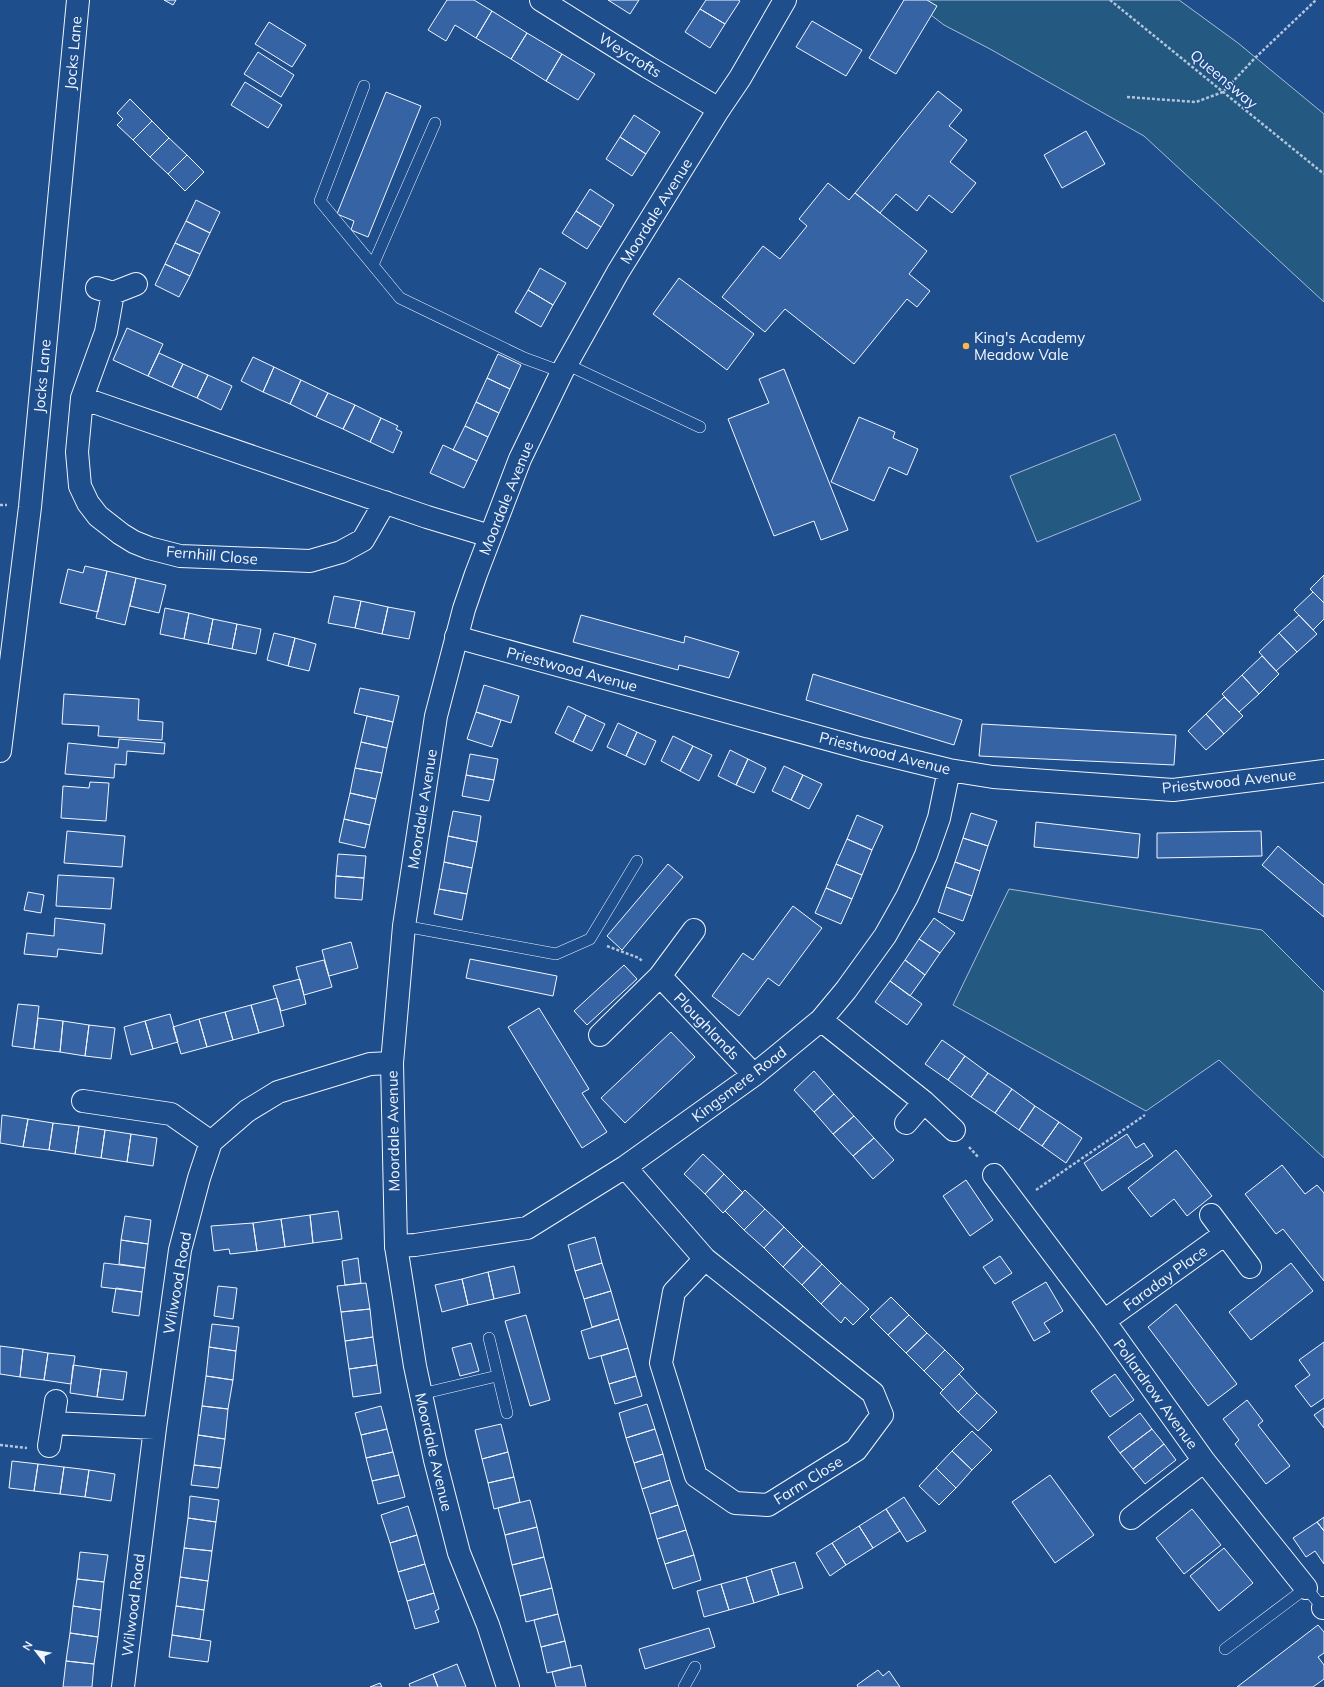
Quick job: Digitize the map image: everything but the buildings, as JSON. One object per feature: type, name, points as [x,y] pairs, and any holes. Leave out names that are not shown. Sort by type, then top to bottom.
[{"type":"street","name":"Jocks Lane","points":[[0,751],[30,507],[78,0]]},
{"type":"street","name":"Weycrofts","points":[[541,0],[648,67],[719,109]]},
{"type":"street","name":"Moordale Avenue","points":[[508,1687],[488,1626],[459,1553],[435,1460],[421,1394],[396,1246],[393,1169],[392,1063],[404,926],[436,716],[464,609],[490,536],[520,459],[564,368],[618,272],[719,109],[740,78],[785,0]]},
{"type":"street","name":"Fernhill Close","points":[[136,284],[105,291],[106,332],[82,398],[78,444],[80,486],[98,516],[134,542],[149,548],[180,556],[310,561],[341,552],[363,540],[385,502]]},
{"type":"street","points":[[82,398],[385,502],[490,536]]},
{"type":"street","name":"Priestwood Avenue","points":[[456,637],[795,730],[949,770],[993,778],[1173,790],[1324,771]]},
{"type":"street","name":"Kingsmere Road","points":[[396,1246],[415,1245],[527,1228],[625,1167],[754,1075],[821,1020],[846,990],[885,936],[907,897],[926,855],[939,818],[949,770]]},
{"type":"street","points":[[600,1035],[660,976],[694,930]]},
{"type":"street","name":"Ploughlands","points":[[660,976],[754,1075]]},
{"type":"street","points":[[821,1020],[924,1102],[954,1130]]},
{"type":"street","points":[[83,1101],[171,1114],[211,1142],[247,1111],[278,1092],[370,1064],[392,1063]]},
{"type":"street","points":[[906,1123],[924,1102]]},
{"type":"street","name":"Wilwood Road","points":[[123,1687],[155,1428],[180,1250],[199,1178],[211,1142]]},
{"type":"street","name":"Farm Close","points":[[625,1167],[705,1259],[873,1393],[882,1415],[856,1450],[768,1505],[735,1503],[696,1476],[661,1363],[674,1292],[705,1259]]},
{"type":"street","name":"Pollardrow Avenue","points":[[994,1174],[1104,1321],[1204,1461],[1306,1588]]},
{"type":"street","points":[[1211,1215],[1250,1268]]},
{"type":"street","name":"Faraday Place","points":[[1104,1321],[1225,1234]]},
{"type":"street","points":[[49,1446],[56,1401]]},
{"type":"street","points":[[53,1423],[155,1428]]},
{"type":"street","points":[[1131,1518],[1204,1461]]},
{"type":"lane","points":[[364,86],[320,202],[400,298],[524,358],[564,368],[700,427]]},
{"type":"lane","points":[[373,265],[435,123]]},
{"type":"lane","points":[[404,926],[556,954],[590,939],[637,861]]},
{"type":"lane","points":[[489,1338],[507,1413]]},
{"type":"lane","points":[[421,1394],[497,1376]]},
{"type":"lane","points":[[1225,1649],[1306,1588]]},
{"type":"lane","name":"Pollardrow Avenue","points":[[1306,1588],[1324,1608]]},
{"type":"lane","points":[[684,1687],[695,1667]]},
{"type":"path","name":"Queensway","points":[[1110,0],[1139,22],[1324,174]]},
{"type":"path","points":[[1127,97],[1196,102],[1223,92],[1255,58],[1316,0]]},
{"type":"path","points":[[590,939],[639,958],[660,976]]},
{"type":"path","points":[[1016,1204],[1146,1115]]},
{"type":"path","points":[[954,1130],[994,1174]]},
{"type":"shaded area","points":[[911,0],[1179,0],[1238,43],[1324,114],[1324,302],[1144,136],[990,49],[944,25]]},
{"type":"shaded area","points":[[1115,434],[1141,500],[1037,542],[1010,476]]},
{"type":"shaded area","points":[[1009,889],[1262,930],[1324,992],[1324,1158],[1219,1060],[1146,1111],[953,1005]]},
{"type":"place","name":"King's Academy Meadow Vale","points":[[966,346]]}]
